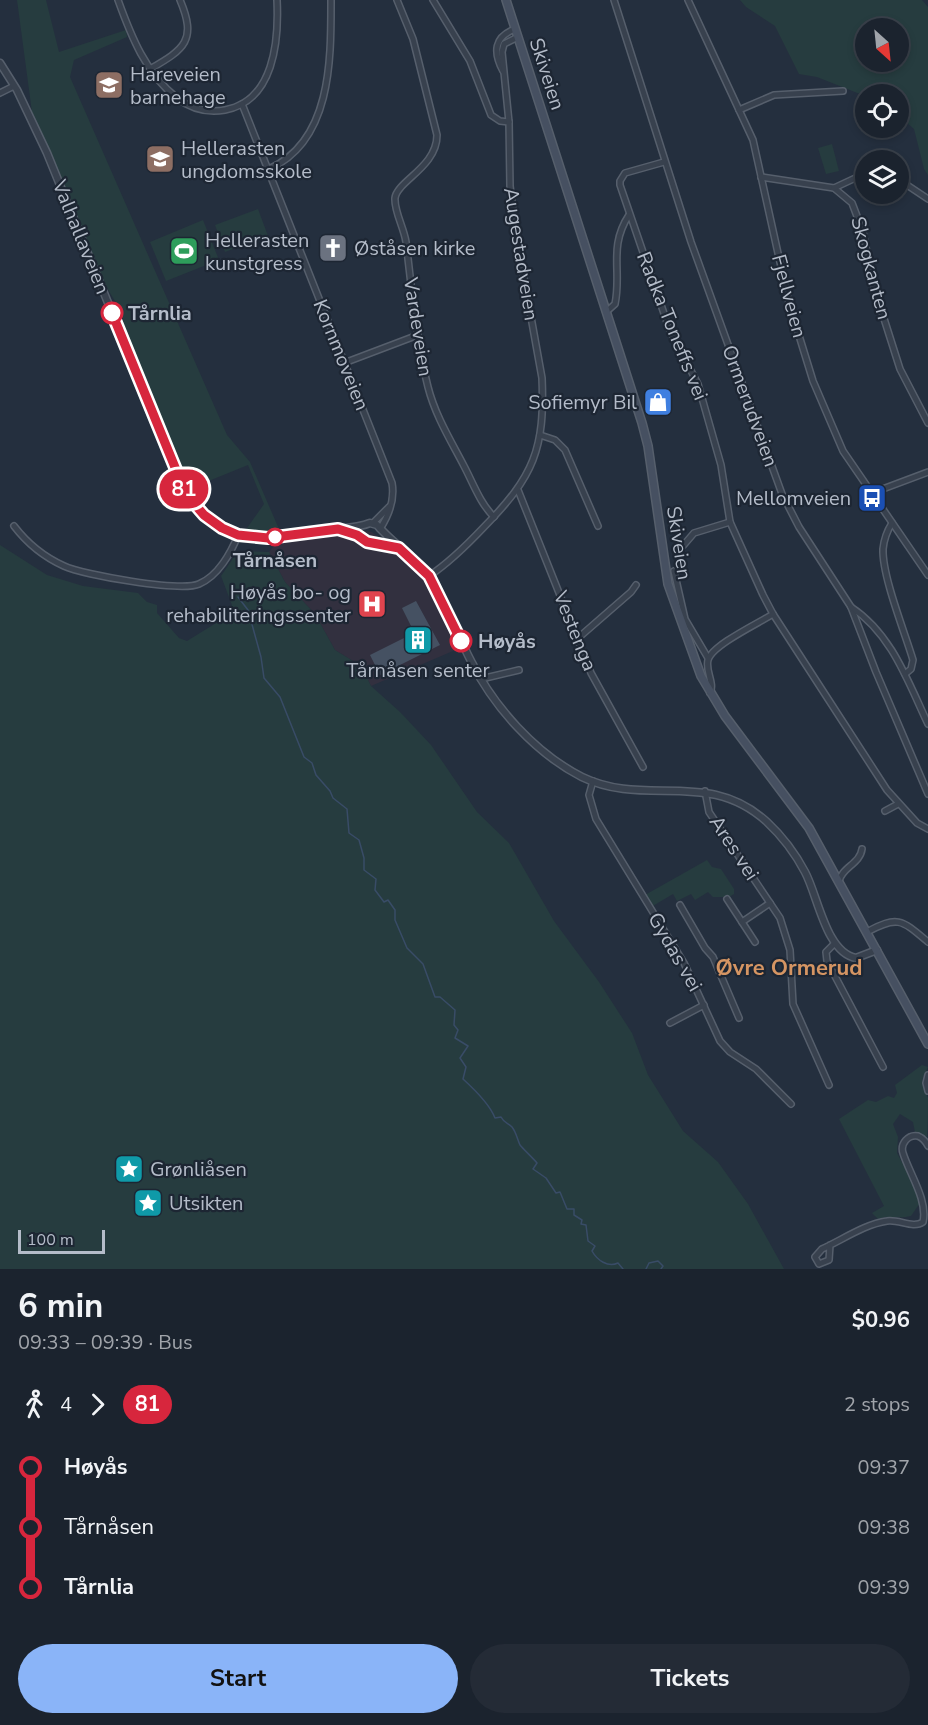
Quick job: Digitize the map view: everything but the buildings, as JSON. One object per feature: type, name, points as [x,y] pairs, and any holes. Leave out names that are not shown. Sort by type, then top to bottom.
[{"type":"main road","name":"Skiveien","points":[[506,0],[648,446],[668,584],[693,657],[710,693],[798,811],[928,1044]]},
{"type":"street","points":[[118,0],[132,38],[150,69],[173,95],[189,106],[216,111],[242,104],[258,89],[271,67],[277,0]]},
{"type":"street","points":[[150,69],[176,54],[186,41],[189,25],[180,0]]},
{"type":"street","points":[[269,169],[296,150],[311,132],[320,109],[331,42],[331,0]]},
{"type":"street","name":"Vardeveien","points":[[397,0],[413,39],[437,135],[435,148],[429,160],[395,196],[404,232],[418,335],[433,404],[483,503],[494,517]]},
{"type":"street","points":[[433,0],[470,61],[490,112],[497,120],[509,122]]},
{"type":"street","name":"Ormerudveien","points":[[614,0],[664,162],[704,279],[787,506],[851,607],[928,794]]},
{"type":"street","name":"Fjellveien","points":[[688,0],[753,140],[779,264],[813,381],[843,451],[928,575]]},
{"type":"street","name":"Augestadveien","points":[[503,72],[497,57],[497,43],[504,34],[515,29]]},
{"type":"street","name":"Augestadveien","points":[[429,576],[457,555],[518,490],[529,472],[540,435],[543,402],[542,378],[513,212],[510,186],[509,122],[503,72],[504,44],[518,37]]},
{"type":"street","name":"Valhallaveien","points":[[0,63],[14,86],[51,161],[185,490],[204,515],[222,528],[238,535],[268,538],[369,524]]},
{"type":"street","points":[[0,93],[14,86]]},
{"type":"street","points":[[739,110],[774,95],[843,91]]},
{"type":"street","name":"Kornmoveien","points":[[242,104],[392,483],[391,506],[381,530]]},
{"type":"street","name":"Radka Toneffs vei","points":[[664,162],[625,173],[620,185],[670,332],[698,384],[721,465],[730,522],[773,614],[898,804],[917,823],[928,829]]},
{"type":"street","points":[[761,177],[834,188],[855,178]]},
{"type":"street","points":[[909,186],[928,199]]},
{"type":"street","name":"Skogkanten","points":[[834,188],[852,203],[859,217],[873,284],[900,369],[928,423]]},
{"type":"street","points":[[606,312],[615,304],[616,253],[622,227],[629,215]]},
{"type":"street","points":[[344,363],[418,335]]},
{"type":"street","points":[[540,435],[555,440],[565,450],[598,526]]},
{"type":"street","points":[[872,493],[928,472]]},
{"type":"street","name":"Vestenga","points":[[518,490],[576,639],[599,691],[643,767]]},
{"type":"street","points":[[391,506],[361,531],[367,542],[399,548]]},
{"type":"street","points":[[682,547],[694,533],[730,522]]},
{"type":"street","points":[[892,523],[886,532],[883,550],[891,588],[913,660],[911,669],[905,674]]},
{"type":"street","points":[[369,524],[381,530],[429,576],[481,679],[503,709],[531,739],[560,763],[593,781],[614,788],[638,791],[705,791],[731,798],[745,805],[764,819],[782,837],[807,874],[834,944],[842,952],[852,957],[863,957],[877,951]]},
{"type":"street","points":[[14,526],[36,549],[67,568],[177,587],[197,585],[211,576],[225,561],[238,535]]},
{"type":"street","name":"Valhallaveien","points":[[338,529],[363,538]]},
{"type":"street","points":[[376,542],[381,530]]},
{"type":"street","points":[[674,571],[685,619],[708,658]]},
{"type":"street","points":[[576,639],[631,592],[636,585]]},
{"type":"street","points":[[851,607],[880,633],[891,648],[928,724]]},
{"type":"street","points":[[710,693],[712,688],[707,665],[708,658],[717,648],[773,614]]},
{"type":"street","points":[[481,679],[519,670]]},
{"type":"street","name":"Gydas vei","points":[[593,781],[589,795],[596,819],[684,963],[720,1041],[730,1052],[756,1069],[791,1104]]},
{"type":"street","name":"Ares vei","points":[[705,791],[709,812],[780,918],[788,937],[793,1004],[829,1085]]},
{"type":"street","points":[[885,811],[898,804]]},
{"type":"street","points":[[839,881],[840,876],[861,856],[862,849]]},
{"type":"street","name":"Ares vei","points":[[727,899],[754,942]]},
{"type":"street","name":"Ares vei","points":[[742,922],[770,903]]},
{"type":"street","name":"Gydas vei","points":[[680,905],[705,948],[713,957],[739,1018]]},
{"type":"street","points":[[867,932],[897,920],[908,925],[928,942]]},
{"type":"street","points":[[834,944],[826,952],[827,961],[883,1067]]},
{"type":"street","points":[[670,1023],[704,1005]]},
{"type":"street","points":[[928,1075],[926,1083],[928,1091]]},
{"type":"street","points":[[830,1245],[886,1221],[916,1225],[923,1222],[927,1214],[924,1193],[903,1154],[902,1147],[906,1139],[915,1136],[921,1138],[928,1146]]},
{"type":"shaded area","name":"Høyås bo- og rehabiliteringssenter","points":[[345,528],[372,532],[419,570],[435,593],[460,648],[371,686],[361,666],[335,650],[315,614],[285,582],[269,552],[282,536]]},
{"type":"green space","points":[[17,0],[46,0],[59,52],[126,30],[127,37],[74,60],[70,77],[227,435],[250,462],[282,536],[245,531],[264,504],[248,465],[189,489],[124,330],[123,317],[103,280],[32,112]]},
{"type":"green space","points":[[740,0],[922,0],[928,7],[928,175],[924,169],[914,129],[909,125],[909,84],[855,84],[855,92],[817,77],[799,74],[775,26],[746,7]]},
{"type":"green space","points":[[832,144],[839,171],[826,174],[818,148]]},
{"type":"green space","points":[[258,209],[268,236],[225,252],[215,225]]},
{"type":"green space","name":"Hellerasten kunstgress","points":[[203,220],[219,260],[166,281],[150,242]]},
{"type":"green space","points":[[0,545],[47,575],[83,586],[138,593],[147,602],[157,605],[157,613],[179,638],[187,641],[221,620],[232,605],[221,576],[238,551],[269,552],[285,582],[315,614],[335,650],[361,666],[371,686],[431,745],[477,812],[509,843],[554,921],[599,982],[632,1033],[648,1075],[683,1131],[718,1162],[748,1204],[784,1269],[0,1269]]},
{"type":"green space","points":[[707,860],[712,867],[721,869],[734,889],[734,894],[729,897],[713,897],[708,892],[695,900],[691,894],[677,901],[673,894],[651,907],[645,895]]},
{"type":"green space","points":[[922,1065],[928,1067],[922,1083],[928,1098],[927,1137],[915,1132],[913,1122],[900,1114],[893,1124],[898,1137],[897,1153],[922,1200],[911,1216],[878,1219],[872,1213],[884,1206],[839,1119],[868,1100],[876,1102],[888,1096],[894,1098],[897,1093],[895,1085]]},
{"type":"waterway","points":[[238,597],[248,610],[261,657],[264,678],[280,697],[304,757],[312,763],[316,775],[333,798],[347,809],[349,833],[359,840],[364,858],[364,870],[376,879],[375,890],[384,902],[388,900],[395,910],[395,920],[407,948],[423,964],[435,997],[440,997],[455,1010],[454,1025],[458,1030],[455,1038],[468,1046],[460,1058],[466,1067],[463,1079],[477,1092],[495,1118],[501,1117],[512,1127],[520,1145],[537,1163],[533,1169],[546,1178],[556,1193],[560,1192],[567,1209],[574,1209],[574,1215],[582,1220],[581,1224],[586,1225],[588,1241],[595,1246],[592,1251],[594,1254],[607,1264],[618,1263],[623,1269]]},
{"type":"waterway","points":[[646,1269],[649,1263],[658,1261],[663,1266],[661,1269]]},
{"type":"bus line","name":"81","points":[[112,313],[181,482],[191,500],[204,515],[228,531],[245,537],[268,538],[338,529],[357,535],[370,543],[376,542],[399,548],[418,563],[429,576],[461,641]]},
{"type":"place","name":"Hareveien barnehage","points":[[109,85]]},
{"type":"place","name":"Hellerasten ungdomsskole","points":[[160,159]]},
{"type":"place","name":"Øståsen kirke","points":[[333,248]]},
{"type":"place","name":"Hellerasten kunstgress","points":[[184,251]]},
{"type":"place","name":"Tårnlia","points":[[112,313]]},
{"type":"place","name":"Sofiemyr Bil","points":[[658,402]]},
{"type":"place","name":"Mellomveien","points":[[872,498]]},
{"type":"place","name":"Tårnåsen","points":[[275,537]]},
{"type":"place","name":"Høyås bo- og rehabiliteringssenter","points":[[372,604]]},
{"type":"place","name":"Tårnåsen senter","points":[[418,640]]},
{"type":"place","name":"Høyås","points":[[461,641]]},
{"type":"place","name":"Grønliåsen","points":[[129,1169]]},
{"type":"place","name":"Utsikten","points":[[148,1203]]},
{"type":"district","name":"Øvre Ormerud","points":[[789,968]]}]
